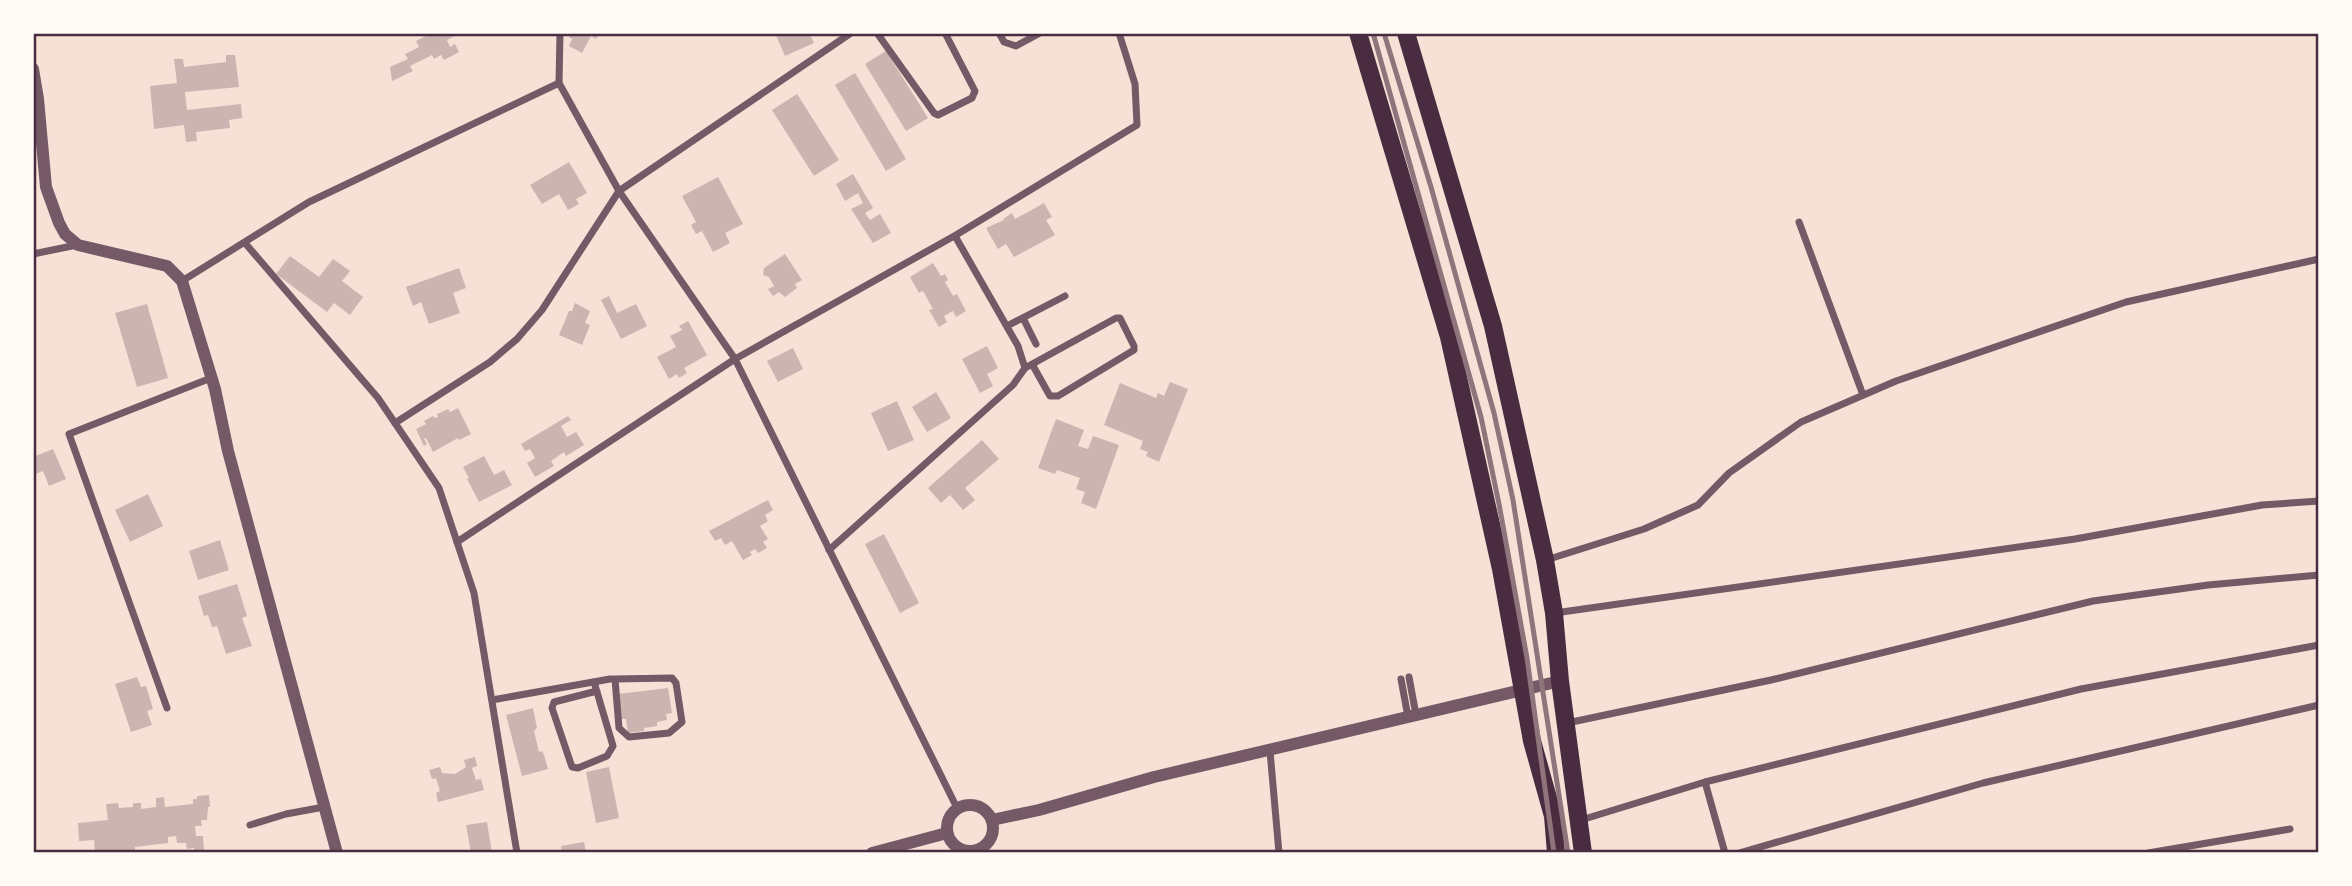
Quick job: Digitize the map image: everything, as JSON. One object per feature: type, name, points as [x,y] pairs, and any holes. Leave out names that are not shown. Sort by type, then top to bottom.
[{"type":"main road","points":[[1359,33],[1449,337],[1501,569],[1532,741],[1553,816],[1556,853]]},
{"type":"main road","points":[[1406,33],[1493,326],[1545,561],[1554,613],[1560,681],[1583,853]]},
{"type":"street","points":[[561,33],[559,83],[619,191],[735,359],[957,808]]},
{"type":"street","points":[[395,423],[490,362],[517,339],[542,310],[619,191],[851,33]]},
{"type":"street","points":[[877,33],[933,113],[938,115],[972,98],[975,91],[945,33]]},
{"type":"street","points":[[999,33],[1004,42],[1017,46],[1040,33]]},
{"type":"street","points":[[457,542],[735,359],[955,236],[1137,125],[1135,84],[1119,33]]},
{"type":"street","points":[[33,69],[38,99],[38,170],[59,223],[65,234],[78,245]]},
{"type":"street","points":[[182,281],[309,202],[559,83]]},
{"type":"street","points":[[1799,222],[1863,395]]},
{"type":"street","points":[[829,550],[1013,385],[1028,366],[1116,317],[1120,318],[1133,341],[1134,350],[1058,396],[1050,396],[1028,366],[955,236]]},
{"type":"street","points":[[245,243],[378,398],[439,488],[474,593],[517,853]]},
{"type":"street","points":[[33,254],[78,245],[160,263],[172,270],[182,281],[211,378],[228,451],[337,853]]},
{"type":"street","points":[[1545,561],[1644,529],[1698,505],[1730,473],[1801,422],[1896,381],[2126,302],[2319,259]]},
{"type":"street","points":[[1007,326],[1065,296]]},
{"type":"street","points":[[1023,318],[1036,344]]},
{"type":"street","points":[[167,708],[69,434],[211,378]]},
{"type":"street","points":[[1554,613],[2075,540],[2262,505],[2319,501]]},
{"type":"street","points":[[1566,723],[1771,680],[2093,601],[2207,585],[2319,575]]},
{"type":"street","points":[[1580,820],[1705,782],[2081,689],[2319,645]]},
{"type":"street","points":[[492,700],[615,679],[672,678],[676,683],[682,722],[669,733],[629,737],[619,728],[615,679]]},
{"type":"street","points":[[1405,678],[1412,716]]},
{"type":"street","points":[[992,820],[1039,810],[1154,777],[1560,681]]},
{"type":"street","points":[[594,682],[597,691],[612,746],[607,756],[578,768],[572,766],[552,708],[554,702],[597,691]]},
{"type":"street","points":[[1739,853],[1983,783],[2319,705]]},
{"type":"street","points":[[1270,751],[1279,853]]},
{"type":"street","points":[[1705,782],[1725,853]]},
{"type":"street","points":[[972,805],[980,807],[992,820],[989,840],[977,849],[969,852],[956,846],[947,834],[948,820],[957,808],[972,805]]},
{"type":"street","points":[[250,825],[286,814],[324,807]]},
{"type":"street","points":[[2148,853],[2290,829]]},
{"type":"street","points":[[872,853],[947,834]]},
{"type":"building","points":[[432,33],[460,33],[447,40],[450,47],[455,44],[459,52],[444,60],[441,55],[434,59],[432,55],[410,66],[413,71],[392,81],[390,67],[408,59],[405,54],[419,47],[416,41]]},
{"type":"building","points":[[571,33],[593,33],[598,36],[596,39],[591,36],[582,53],[569,46]]},
{"type":"building","points":[[775,33],[809,33],[814,43],[785,56]]},
{"type":"building","points":[[886,51],[928,118],[906,131],[865,64]]},
{"type":"building","points":[[226,55],[235,55],[239,87],[185,92],[187,110],[241,104],[242,118],[229,120],[230,128],[196,132],[197,141],[186,142],[184,125],[154,129],[150,86],[177,83],[174,59],[183,59],[184,67],[226,62]]},
{"type":"building","points":[[855,73],[906,159],[886,171],[835,85]]},
{"type":"building","points":[[797,94],[839,160],[814,176],[772,110]]},
{"type":"building","points":[[569,162],[587,193],[576,199],[579,204],[568,210],[559,194],[542,204],[530,185]]},
{"type":"building","points":[[853,174],[873,208],[865,213],[870,220],[880,214],[891,233],[873,243],[851,209],[863,203],[858,193],[845,201],[836,184]]},
{"type":"building","points":[[718,177],[743,224],[725,233],[730,243],[713,252],[702,231],[696,234],[691,225],[696,222],[682,196]]},
{"type":"building","points":[[1044,203],[1052,217],[1046,220],[1055,235],[1014,257],[1006,244],[998,249],[986,228],[1012,213],[1015,219]]},
{"type":"building","points":[[785,254],[802,280],[795,284],[797,288],[785,297],[779,292],[773,296],[768,289],[774,286],[769,277],[763,275],[764,268]]},
{"type":"building","points":[[290,256],[319,277],[333,259],[350,271],[342,281],[363,297],[350,315],[334,303],[327,312],[276,274]]},
{"type":"building","points":[[933,263],[941,276],[945,274],[948,280],[945,282],[953,296],[957,294],[966,311],[956,317],[953,311],[944,316],[947,322],[939,327],[929,310],[933,309],[923,291],[919,293],[910,277]]},
{"type":"building","points":[[459,268],[466,288],[453,293],[460,313],[429,324],[421,302],[413,306],[406,287]]},
{"type":"building","points":[[609,296],[617,313],[636,304],[647,326],[621,339],[601,300]]},
{"type":"building","points":[[575,303],[590,311],[585,323],[590,325],[582,345],[559,335]]},
{"type":"building","points":[[147,304],[168,378],[137,387],[115,313]]},
{"type":"building","points":[[688,321],[707,355],[684,368],[687,373],[679,378],[677,374],[669,379],[657,357],[676,347],[670,336],[682,330],[679,326]]},
{"type":"building","points":[[987,346],[998,368],[987,374],[993,386],[980,393],[962,359]]},
{"type":"building","points":[[793,348],[803,369],[778,382],[767,361]]},
{"type":"building","points":[[1170,382],[1188,389],[1159,462],[1146,456],[1148,452],[1140,449],[1143,441],[1104,425],[1120,383],[1156,398],[1158,393],[1164,396]]},
{"type":"building","points":[[936,392],[951,418],[927,432],[912,407]]},
{"type":"building","points":[[897,401],[914,440],[888,451],[871,413]]},
{"type":"building","points":[[458,408],[471,434],[433,452],[426,438],[424,439],[427,444],[424,446],[416,429],[426,424],[424,421],[433,416],[438,417],[437,414]]},
{"type":"building","points":[[568,416],[571,420],[561,426],[567,437],[576,432],[584,445],[566,456],[564,452],[551,461],[554,466],[535,477],[527,463],[535,458],[530,449],[525,451],[521,444]]},
{"type":"building","points":[[1056,419],[1084,430],[1078,446],[1088,449],[1093,436],[1119,445],[1096,509],[1081,503],[1085,492],[1076,489],[1080,478],[1057,470],[1055,474],[1038,468]]},
{"type":"building","points":[[982,440],[999,459],[965,488],[975,500],[963,510],[950,495],[941,503],[928,488]]},
{"type":"building","points":[[53,449],[66,479],[49,486],[43,471],[35,474],[33,457]]},
{"type":"building","points":[[484,456],[494,475],[504,470],[512,485],[479,502],[463,467]]},
{"type":"building","points":[[148,494],[163,526],[130,542],[115,510]]},
{"type":"building","points":[[768,500],[773,510],[765,515],[768,521],[760,526],[768,539],[763,542],[767,548],[758,553],[755,549],[750,552],[752,555],[743,560],[732,541],[725,545],[721,538],[715,541],[709,531]]},
{"type":"building","points":[[884,534],[919,603],[900,613],[865,544]]},
{"type":"building","points":[[220,540],[229,570],[198,580],[189,551]]},
{"type":"building","points":[[237,584],[247,616],[242,618],[252,646],[226,654],[217,626],[212,627],[208,615],[204,616],[198,596]]},
{"type":"building","points":[[137,677],[141,687],[146,686],[153,709],[147,711],[152,725],[131,732],[115,684]]},
{"type":"building","points":[[668,688],[672,713],[666,714],[667,720],[657,722],[657,726],[644,728],[644,731],[628,733],[626,719],[621,719],[618,694]]},
{"type":"building","points":[[533,708],[537,728],[534,731],[539,752],[542,751],[548,769],[522,776],[506,715]]},
{"type":"building","points":[[475,757],[477,766],[472,768],[476,780],[481,779],[484,790],[438,802],[436,793],[440,791],[436,778],[432,779],[429,770],[440,767],[442,773],[455,774],[466,767],[464,760]]},
{"type":"building","points":[[609,767],[619,818],[596,823],[586,772]]},
{"type":"building","points":[[209,795],[207,820],[201,820],[202,826],[195,826],[196,836],[203,836],[204,852],[194,853],[194,848],[187,849],[186,843],[177,843],[176,836],[168,837],[168,843],[135,847],[135,853],[95,853],[94,840],[79,841],[78,823],[108,820],[106,804],[118,803],[119,808],[133,807],[133,803],[141,803],[141,809],[156,807],[156,798],[164,797],[165,807],[193,804],[193,799],[197,799],[197,796]]},
{"type":"building","points":[[487,822],[492,853],[471,853],[466,825]]},
{"type":"building","points":[[584,842],[586,853],[562,853],[561,846]]},
{"type":"railway","points":[[1373,33],[1481,417],[1527,658],[1554,853]]},
{"type":"railway","points":[[1384,33],[1431,187],[1494,413],[1513,500],[1568,853]]}]
